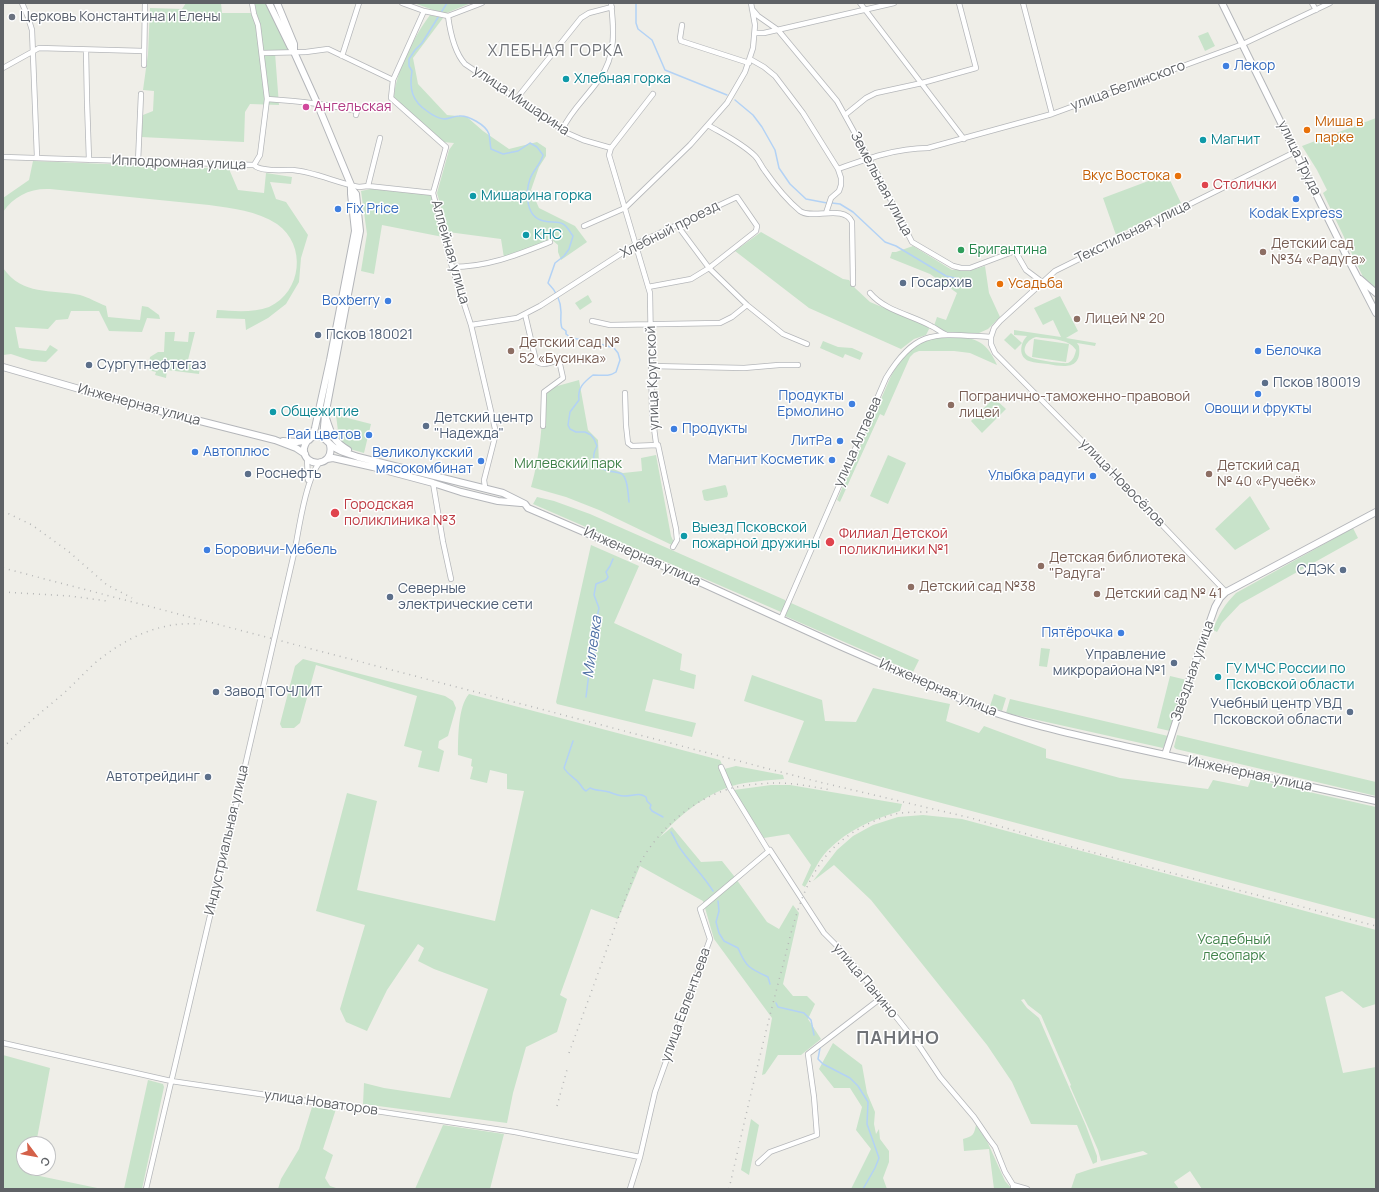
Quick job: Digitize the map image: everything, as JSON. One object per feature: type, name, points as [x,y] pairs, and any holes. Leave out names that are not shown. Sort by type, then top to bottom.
[{"type":"main road","points":[[269,3],[318,104],[351,187],[356,194],[360,231],[325,416],[323,437]]},
{"type":"main road","points":[[276,3],[294,44],[294,52]]},
{"type":"main road","name":"улица Труда","points":[[1222,3],[1356,275],[1376,312]]},
{"type":"main road","points":[[306,456],[305,446],[315,428],[355,231],[351,187]]},
{"type":"main road","points":[[1356,275],[1376,293]]},
{"type":"main road","name":"Инженерная улица","points":[[3,367],[109,398],[238,432],[275,440],[297,442],[318,436],[323,437],[330,445],[337,449],[358,456],[485,487],[503,493],[525,504],[528,508],[684,575],[840,646],[1003,716],[1060,731],[1165,755],[1376,801]]},
{"type":"main road","points":[[325,416],[334,439],[340,445],[358,456]]},
{"type":"main road","name":"Инженерная улица","points":[[275,440],[296,448],[314,462],[334,458],[498,501],[525,504]]},
{"type":"main road","points":[[327,459],[330,454],[330,445]]},
{"type":"main road","points":[[498,501],[503,493]]},
{"type":"main road","name":"Звёздная улица","points":[[1165,755],[1192,672],[1215,607],[1220,598],[1226,592],[1376,512]]},
{"type":"street","points":[[22,3],[32,30],[38,158]]},
{"type":"street","points":[[144,65],[145,3]]},
{"type":"street","points":[[252,3],[258,25],[268,99],[260,155],[254,165]]},
{"type":"street","points":[[342,56],[359,3]]},
{"type":"street","points":[[402,3],[424,11],[446,16],[482,3]]},
{"type":"street","points":[[584,226],[624,208],[690,145],[727,103],[750,61],[755,33],[751,3]]},
{"type":"street","points":[[860,3],[964,139]]},
{"type":"street","points":[[755,33],[778,30],[894,3]]},
{"type":"street","points":[[845,115],[866,98],[876,93],[922,83],[976,68],[959,3]]},
{"type":"street","points":[[1023,3],[1052,114]]},
{"type":"street","points":[[1312,3],[1316,10]]},
{"type":"street","name":"улица Белинского","points":[[838,169],[868,158],[914,148],[928,148],[1052,114],[1242,44],[1330,3]]},
{"type":"street","points":[[517,98],[581,18],[589,13],[611,5],[613,46],[611,57],[600,77],[573,112],[562,130]]},
{"type":"street","name":"Земельная улица","points":[[752,9],[758,16],[778,30],[837,101],[879,177],[912,242],[915,245],[953,266],[961,268],[970,268],[1015,251],[1026,270],[1042,282]]},
{"type":"street","points":[[262,53],[328,49],[393,80],[424,11]]},
{"type":"street","name":"улица Мишарина","points":[[446,16],[461,59],[474,70],[562,130],[584,140],[611,148]]},
{"type":"street","points":[[682,25],[681,41],[750,61],[764,67],[774,76],[803,113],[838,169],[841,178],[839,191],[832,198],[826,213]]},
{"type":"street","points":[[3,68],[39,48],[144,51]]},
{"type":"street","points":[[86,50],[86,101],[89,160]]},
{"type":"street","name":"Аллейная улица","points":[[393,80],[391,98],[446,148],[433,193],[452,267],[471,325],[496,433],[484,480],[485,487]]},
{"type":"street","points":[[138,162],[141,94]]},
{"type":"street","points":[[624,208],[609,155],[611,148],[653,94]]},
{"type":"street","points":[[268,99],[318,104],[357,111],[356,115]]},
{"type":"street","points":[[708,125],[756,156],[769,176],[794,206],[802,212],[810,214],[826,213],[845,215],[849,217],[852,222],[853,284]]},
{"type":"street","points":[[368,186],[380,138]]},
{"type":"street","name":"Текстильная улица","points":[[991,338],[994,328],[1000,321],[1055,271],[1295,152]]},
{"type":"street","name":"Ипподромная улица","points":[[3,157],[254,165],[256,168],[262,169],[295,171],[351,187],[368,186],[433,193]]},
{"type":"street","name":"Хлебный проезд","points":[[471,325],[517,318],[555,297],[636,244],[737,196],[757,226],[756,231],[709,268]]},
{"type":"street","name":"улица Крупской","points":[[624,208],[650,293],[652,413],[656,443],[658,445],[676,529],[677,540],[673,547]]},
{"type":"street","points":[[677,225],[709,268],[747,305],[784,334],[807,344]]},
{"type":"street","points":[[452,267],[477,266],[513,257],[550,242]]},
{"type":"street","points":[[648,287],[691,279],[709,268]]},
{"type":"street","points":[[870,293],[876,300],[884,305],[932,326],[945,335]]},
{"type":"street","points":[[592,321],[610,324],[720,323],[732,318],[747,305]]},
{"type":"street","points":[[525,314],[536,361],[543,364],[559,360],[563,378],[544,392],[543,426]]},
{"type":"street","name":"улица Алтаева","points":[[781,619],[886,378],[896,361],[912,346],[931,337],[945,335],[991,338]]},
{"type":"street","name":"улица Новосёлов","points":[[991,338],[991,344],[995,353],[1083,442],[1226,592]]},
{"type":"street","points":[[651,366],[744,368],[798,365]]},
{"type":"street","points":[[625,393],[628,443],[632,446],[658,445]]},
{"type":"street","name":"Индустриальная улица","points":[[306,456],[309,475],[308,491]]},
{"type":"street","name":"Индустриальная улица","points":[[146,1189],[308,491],[315,467],[320,462]]},
{"type":"street","points":[[433,483],[451,579]]},
{"type":"street","name":"улица Панино","points":[[721,767],[730,788],[768,850],[770,850],[824,933],[841,950],[881,998],[920,1047],[940,1077],[990,1138],[1013,1187]]},
{"type":"street","name":"улица Евлентьева","points":[[630,1189],[640,1157],[655,1092],[710,939],[700,909],[770,850]]},
{"type":"street","points":[[758,1164],[770,1152],[817,1135],[814,1097],[808,1054],[881,998]]},
{"type":"street","name":"улица Новаторов","points":[[3,1043],[170,1081],[376,1110],[516,1132],[640,1157]]},
{"type":"street","points":[[1013,1187],[1027,1189]]},
{"type":"green space","points":[[186,3],[221,3],[222,13],[256,13],[255,3],[267,3],[289,51],[275,53],[279,105],[250,104],[245,112],[244,142],[141,137],[143,115],[153,111],[154,91],[143,90],[148,54],[150,8],[182,9]]},
{"type":"green space","points":[[414,3],[471,3],[444,14]]},
{"type":"green space","points":[[430,15],[443,18],[413,58],[418,84],[447,115],[467,117],[483,131],[509,149],[537,142],[546,148],[546,156],[539,167],[531,190],[539,208],[575,226],[587,242],[561,260],[558,252],[558,245],[552,240],[504,258],[501,239],[448,232],[437,193],[449,150],[454,143],[442,142],[394,98],[398,77],[407,54],[412,43]]},
{"type":"green space","points":[[1208,32],[1215,46],[1205,51],[1198,36]]},
{"type":"green space","points":[[1376,118],[1376,290],[1364,279],[1323,193],[1327,190],[1302,146]]},
{"type":"green space","points":[[33,161],[229,169],[238,190],[264,193],[266,173],[292,177],[291,184],[270,182],[276,199],[286,202],[308,235],[301,258],[299,282],[286,304],[268,318],[246,330],[245,319],[216,318],[217,310],[250,311],[269,307],[280,300],[288,291],[294,280],[297,268],[296,256],[293,244],[287,233],[277,224],[253,213],[227,207],[50,189],[36,190],[23,194],[7,206],[3,212],[3,198],[29,180]]},
{"type":"green space","points":[[1167,174],[1181,203],[1116,235],[1103,198]]},
{"type":"green space","points":[[371,189],[432,195],[443,237],[382,225],[374,274],[361,271],[367,234],[361,191]]},
{"type":"green space","points":[[761,232],[843,279],[849,280],[870,302],[930,327],[926,335],[914,339],[901,349],[809,308],[735,251]]},
{"type":"green space","points":[[913,246],[952,270],[972,270],[985,266],[989,293],[1000,317],[988,329],[979,333],[970,334],[944,332],[934,326],[937,317],[946,320],[957,293],[930,274],[890,258],[892,252]]},
{"type":"green space","points":[[3,268],[11,277],[28,287],[38,290],[80,295],[106,306],[108,317],[140,320],[142,306],[148,307],[159,315],[160,319],[147,318],[142,332],[109,331],[99,311],[71,311],[68,319],[56,320],[48,329],[15,327],[19,348],[46,351],[50,345],[58,350],[46,362],[32,361],[11,354],[3,355]]},
{"type":"green space","points":[[588,295],[592,302],[580,310],[575,303]]},
{"type":"green space","points":[[1060,296],[1078,331],[1066,338],[1096,343],[1095,346],[1077,343],[1079,346],[1078,359],[1075,363],[1066,366],[1034,362],[1025,359],[1021,350],[1023,342],[1027,336],[1014,335],[1014,330],[1061,337],[1053,320],[1043,325],[1034,308]],"holes":[[[1036,337],[1068,343],[1076,350],[1074,356],[1070,362],[1061,363],[1049,362],[1027,355],[1025,352],[1027,343]]]},
{"type":"green space","points":[[165,332],[175,332],[174,341],[188,342],[189,332],[195,332],[187,364],[200,366],[199,374],[167,370],[166,378],[155,375],[156,372],[148,370],[150,357],[158,352],[164,352]]},
{"type":"green space","points":[[1011,333],[1022,343],[1015,350],[1004,340]]},
{"type":"green space","points":[[943,336],[962,337],[976,340],[987,349],[997,365],[970,353],[954,351],[919,351],[914,353],[910,357],[884,416],[880,414],[840,502],[837,500],[891,376],[902,359],[911,349],[924,342]]},
{"type":"green space","points":[[1034,339],[1069,344],[1066,362],[1032,357]]},
{"type":"green space","points":[[823,341],[838,347],[852,348],[863,353],[860,360],[845,354],[843,358],[820,348]]},
{"type":"green space","name":"Милевский парк","points":[[579,380],[588,430],[598,440],[599,463],[623,473],[642,471],[641,458],[656,455],[671,536],[676,547],[599,510],[566,497],[531,487],[537,463],[540,439],[543,390]]},
{"type":"green space","points":[[994,398],[1006,409],[982,433],[971,421]]},
{"type":"green space","points":[[336,415],[371,424],[364,453],[350,449],[339,439]]},
{"type":"green space","points":[[888,455],[906,463],[888,504],[870,496]]},
{"type":"green space","points":[[725,485],[728,494],[727,497],[707,501],[704,500],[703,490]]},
{"type":"green space","points":[[1250,496],[1270,529],[1235,550],[1215,529]]},
{"type":"green space","points":[[537,497],[554,501],[590,514],[785,600],[787,604],[784,611],[781,612],[533,504]]},
{"type":"green space","points":[[1353,528],[1358,538],[1240,604],[1222,623],[1217,632],[1213,630],[1222,610],[1236,593]]},
{"type":"green space","points":[[591,545],[639,566],[614,623],[682,654],[680,670],[696,675],[694,689],[653,679],[645,711],[696,723],[692,737],[557,704],[556,702]]},
{"type":"green space","points":[[791,603],[919,660],[913,672],[785,616]]},
{"type":"green space","points":[[1041,648],[1050,649],[1047,667],[1039,666]]},
{"type":"green space","points":[[303,659],[445,696],[453,701],[456,708],[448,736],[439,741],[438,748],[444,751],[439,772],[418,767],[422,751],[404,746],[417,696],[316,665],[300,723],[294,728],[282,728],[280,724],[295,666]]},
{"type":"green space","points":[[752,675],[822,700],[825,721],[856,722],[873,688],[950,704],[946,721],[979,733],[984,726],[1046,749],[1046,758],[1120,778],[1208,789],[1213,780],[1248,787],[1251,779],[1376,807],[1376,919],[788,762],[804,721],[744,701]]},
{"type":"green space","points":[[1170,676],[1187,680],[1170,731],[1157,728]]},
{"type":"green space","points":[[469,694],[720,760],[724,769],[736,766],[783,775],[784,779],[757,781],[732,786],[702,800],[683,814],[660,837],[672,827],[701,862],[722,861],[767,922],[779,929],[793,905],[799,913],[783,984],[793,996],[807,996],[815,1004],[808,1019],[821,1039],[801,1055],[778,1055],[765,1074],[762,1075],[772,1018],[714,939],[703,901],[640,866],[618,919],[591,909],[560,995],[567,999],[557,1032],[526,1047],[513,1093],[507,1123],[363,1104],[364,1083],[384,1088],[450,1098],[488,989],[434,969],[418,961],[424,948],[418,944],[387,990],[367,1031],[346,1022],[340,1009],[365,925],[316,911],[347,793],[377,801],[357,890],[495,921],[524,791],[507,789],[507,774],[490,770],[487,783],[470,779],[473,767],[471,766],[472,759],[458,755],[461,714],[465,699]]},
{"type":"green space","points":[[994,694],[1006,698],[1002,711],[990,706]]},
{"type":"green space","points":[[1010,699],[1168,736],[1163,748],[1006,713]]},
{"type":"green space","points":[[1177,735],[1376,782],[1376,796],[1176,749],[1174,747]]},
{"type":"green space","points":[[771,785],[790,785],[902,804],[900,811],[861,826],[836,843],[821,858],[805,887],[802,885],[811,865],[789,834],[764,838],[734,791]]},
{"type":"green space","name":"Усадебный лесопарк","points":[[923,815],[962,819],[1376,930],[1376,1004],[1363,1008],[1342,991],[1325,997],[1343,1073],[1376,1067],[1376,1189],[1202,1189],[1190,1171],[1174,1182],[1179,1189],[1071,1189],[1076,1174],[1148,1154],[1143,1151],[1101,1161],[1098,1150],[1041,1015],[1028,1005],[1024,999],[1021,1000],[1027,1008],[1039,1018],[1086,1126],[1097,1156],[1097,1162],[1093,1164],[1077,1125],[1031,1124],[1012,1082],[987,1045],[871,900],[834,865],[813,881],[837,850],[853,836],[873,825],[898,817]]},
{"type":"green space","points":[[833,1043],[862,1065],[867,1093],[875,1112],[874,1124],[876,1134],[879,1129],[880,1139],[889,1151],[889,1162],[883,1178],[887,1189],[851,1189],[871,1149],[856,1130],[862,1107],[850,1088],[834,1088],[819,1069]]},
{"type":"green space","points":[[3,1055],[50,1068],[37,1136],[16,1136],[16,1176],[40,1176],[102,1189],[3,1189]]},
{"type":"green space","points":[[148,1080],[163,1084],[164,1087],[142,1189],[124,1189]]},
{"type":"green space","points":[[312,1107],[336,1109],[323,1149],[333,1155],[325,1178],[330,1186],[339,1189],[278,1189],[281,1179],[299,1149]]},
{"type":"green space","points":[[751,1119],[759,1125],[749,1175],[741,1170]]},
{"type":"green space","points":[[443,1125],[504,1134],[490,1189],[415,1189]]},
{"type":"green space","points":[[976,1125],[987,1141],[1005,1181],[1012,1189],[994,1189],[989,1149],[964,1151],[963,1139],[972,1135],[975,1131]]},
{"type":"waterway","name":"Милевка","points":[[447,3],[422,43],[409,59],[409,66],[412,71],[411,89],[418,103],[431,114],[444,119],[463,116],[481,124],[489,134],[491,149],[503,154],[518,151],[530,143],[537,147],[543,155],[541,161],[531,176],[528,185],[527,198],[530,210],[538,219],[563,224],[573,236],[569,249],[564,256],[555,263],[548,283],[556,293],[559,300],[562,328],[571,338],[590,341],[614,348],[618,353],[620,360],[616,372],[613,374],[593,375],[584,383],[579,392],[579,400],[570,412],[568,425],[570,429],[576,432],[585,432],[591,435],[594,439],[597,446],[594,459],[597,465],[609,471],[620,473],[624,476],[629,502]]},
{"type":"waterway","points":[[636,3],[636,23],[638,29],[652,40],[665,70],[727,95]]},
{"type":"waterway","points":[[735,100],[753,115],[762,127],[775,150],[779,168],[790,184],[806,199],[827,203]]},
{"type":"waterway","points":[[832,203],[840,204],[853,212],[885,242],[896,246],[946,276],[959,279]]},
{"type":"waterway","points":[[964,280],[971,281]]},
{"type":"waterway","name":"Милевка","points":[[586,697],[589,673],[594,656],[597,630],[596,622],[599,608],[594,595],[596,584],[606,580],[608,577],[606,572],[613,559]]},
{"type":"waterway","name":"Милевка","points":[[573,741],[564,768],[586,791],[590,788],[620,796],[638,794],[646,797],[647,801],[651,805],[650,808],[652,811],[663,817]]},
{"type":"waterway","name":"Милевка","points":[[671,832],[680,849],[706,880],[713,891]]},
{"type":"waterway","name":"Милевка","points":[[718,901],[719,911],[716,922],[719,933],[724,941],[738,948],[746,963],[752,969],[768,977],[770,984]]},
{"type":"waterway","name":"Милевка","points":[[776,1003],[778,1007],[804,1013],[811,1020],[814,1035]]},
{"type":"waterway","name":"Милевка","points":[[820,1048],[818,1059],[823,1064],[850,1078],[858,1086],[868,1102],[867,1124],[879,1158],[863,1189]]},
{"type":"railway","points":[[3,511],[32,525],[68,551],[107,585],[132,598]]},
{"type":"railway","points":[[3,568],[815,781],[971,818],[1072,847],[1376,926]]},
{"type":"railway","points":[[3,592],[70,596],[107,601]]},
{"type":"railway","points":[[3,748],[95,663],[118,646],[157,628],[171,625],[200,624]]},
{"type":"railway","points":[[569,1053],[635,872],[643,858],[662,832],[686,811],[700,802],[714,794],[729,789],[755,784],[787,783],[832,790]]},
{"type":"railway","points":[[729,1189],[759,1058],[795,918],[813,875],[822,861],[837,845],[864,826],[895,814],[907,812],[928,812]]},
{"type":"railway","points":[[557,1106],[568,1066]]},
{"type":"place","name":"Церковь Константина и Елены","points":[[12,17]]},
{"type":"place","name":"Лекор","points":[[1226,66]]},
{"type":"place","name":"Хлебная горка","points":[[566,79]]},
{"type":"place","name":"Ангельская","points":[[306,107]]},
{"type":"place","name":"Миша в парке","points":[[1307,130]]},
{"type":"place","name":"Магнит","points":[[1203,140]]},
{"type":"place","name":"Вкус Востока","points":[[1178,176]]},
{"type":"place","name":"Столички","points":[[1205,185]]},
{"type":"place","name":"Мишарина горка","points":[[473,196]]},
{"type":"place","name":"Kodak Express","points":[[1296,199]]},
{"type":"place","name":"Fix Price","points":[[338,209]]},
{"type":"place","name":"КНС","points":[[526,235]]},
{"type":"place","name":"Бригантина","points":[[961,250]]},
{"type":"place","name":"Детский сад №34 «Радуга»","points":[[1263,252]]},
{"type":"place","name":"Госархив","points":[[903,283]]},
{"type":"place","name":"Усадьба","points":[[1000,284]]},
{"type":"place","name":"Boxberry","points":[[388,301]]},
{"type":"place","name":"Лицей № 20","points":[[1077,319]]},
{"type":"place","name":"Псков 180021","points":[[318,335]]},
{"type":"place","name":"Детский сад № 52 «Бусинка»","points":[[511,351]]},
{"type":"place","name":"Белочка","points":[[1258,351]]},
{"type":"place","name":"Сургутнефтегаз","points":[[89,365]]},
{"type":"place","name":"Псков 180019","points":[[1265,383]]},
{"type":"place","name":"Овощи и фрукты","points":[[1258,394]]},
{"type":"place","name":"Продукты Ермолино","points":[[852,404]]},
{"type":"place","name":"Погранично-таможенно-правовой лицей","points":[[951,405]]},
{"type":"place","name":"Общежитие","points":[[273,412]]},
{"type":"place","name":"Детский центр \"Надежда\"","points":[[426,426]]},
{"type":"place","name":"Продукты","points":[[674,429]]},
{"type":"place","name":"Рай цветов","points":[[369,435]]},
{"type":"place","name":"ЛитРа","points":[[840,441]]},
{"type":"place","name":"Автоплюс","points":[[195,452]]},
{"type":"place","name":"Магнит Косметик","points":[[832,460]]},
{"type":"place","name":"Великолукский мясокомбинат","points":[[481,461]]},
{"type":"place","name":"Роснефть","points":[[248,474]]},
{"type":"place","name":"Детский сад № 40 «Ручеёк»","points":[[1209,474]]},
{"type":"place","name":"Улыбка радуги","points":[[1093,476]]},
{"type":"place","name":"Городская поликлиника №3","points":[[335,513]]},
{"type":"place","name":"Выезд Псковской пожарной дружины","points":[[684,536]]},
{"type":"place","name":"Филиал Детской поликлиники №1","points":[[830,542]]},
{"type":"place","name":"Боровичи-Мебель","points":[[207,550]]},
{"type":"place","name":"Детская библиотека \"Радуга\"","points":[[1041,566]]},
{"type":"place","name":"СДЭК","points":[[1343,570]]},
{"type":"place","name":"Детский сад №38","points":[[911,587]]},
{"type":"place","name":"Детский сад № 41","points":[[1097,594]]},
{"type":"place","name":"Северные электрические сети","points":[[390,597]]},
{"type":"place","name":"Пятёрочка","points":[[1121,633]]},
{"type":"place","name":"Управление микрорайона №1","points":[[1174,663]]},
{"type":"place","name":"ГУ МЧС России по Псковской области","points":[[1218,677]]},
{"type":"place","name":"Завод ТОЧЛИТ","points":[[216,692]]},
{"type":"place","name":"Учебный центр УВД Псковской области","points":[[1350,712]]},
{"type":"place","name":"Автотрейдинг","points":[[208,777]]},
{"type":"district","name":"ХЛЕБНАЯ ГОРКА","points":[[556,52]]},
{"type":"district","name":"ПАНИНО","points":[[898,1039]]}]
